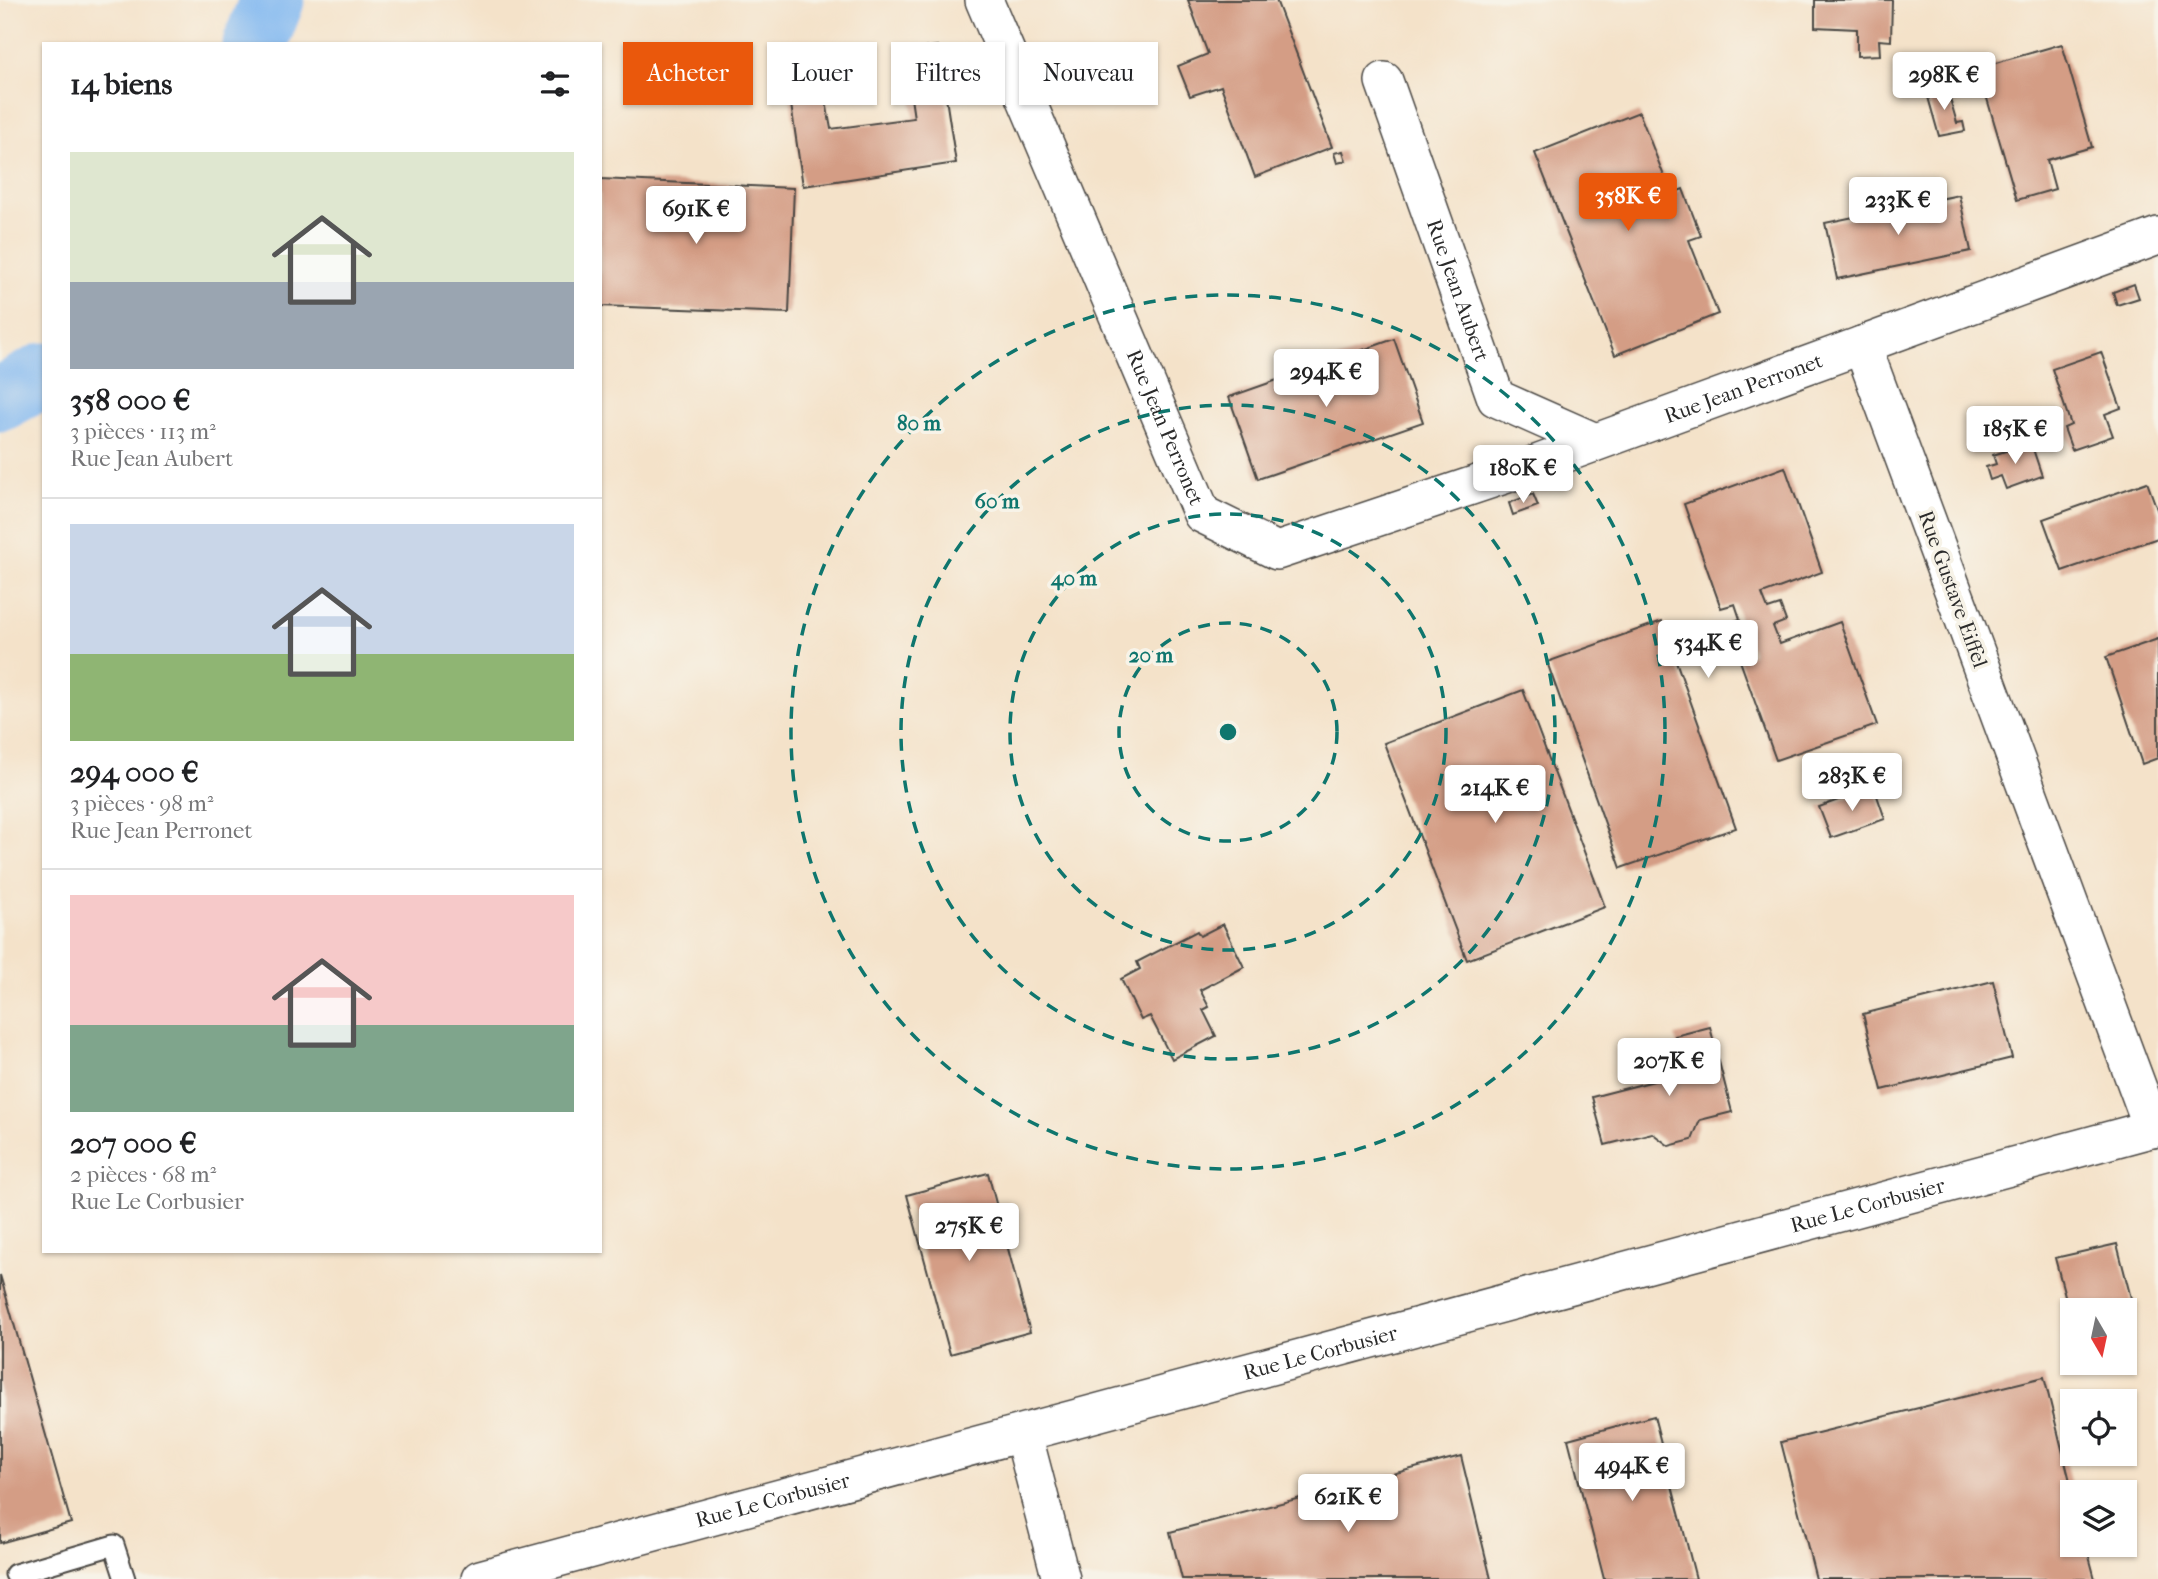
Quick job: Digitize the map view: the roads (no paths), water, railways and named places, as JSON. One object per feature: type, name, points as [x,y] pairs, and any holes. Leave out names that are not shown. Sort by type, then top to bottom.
[{"type":"street","name":"Rue Jean Perronet","points":[[984,0],[1202,514],[1277,551],[1531,466],[1862,345]]},
{"type":"street","name":"Rue Jean Aubert","points":[[1384,81],[1496,398],[1595,442]]},
{"type":"street","points":[[1862,345],[2158,236]]},
{"type":"street","name":"Rue Gustave Eiffel","points":[[1862,345],[2155,1128]]},
{"type":"street","name":"Rue Le Corbusier","points":[[480,1579],[2155,1128]]},
{"type":"street","points":[[1023,1434],[1061,1579]]},
{"type":"lane","points":[[15,1574],[114,1545],[125,1579]]},
{"type":"waterway","points":[[256,42],[272,0]]},
{"type":"waterway","points":[[0,399],[42,376]]}]
